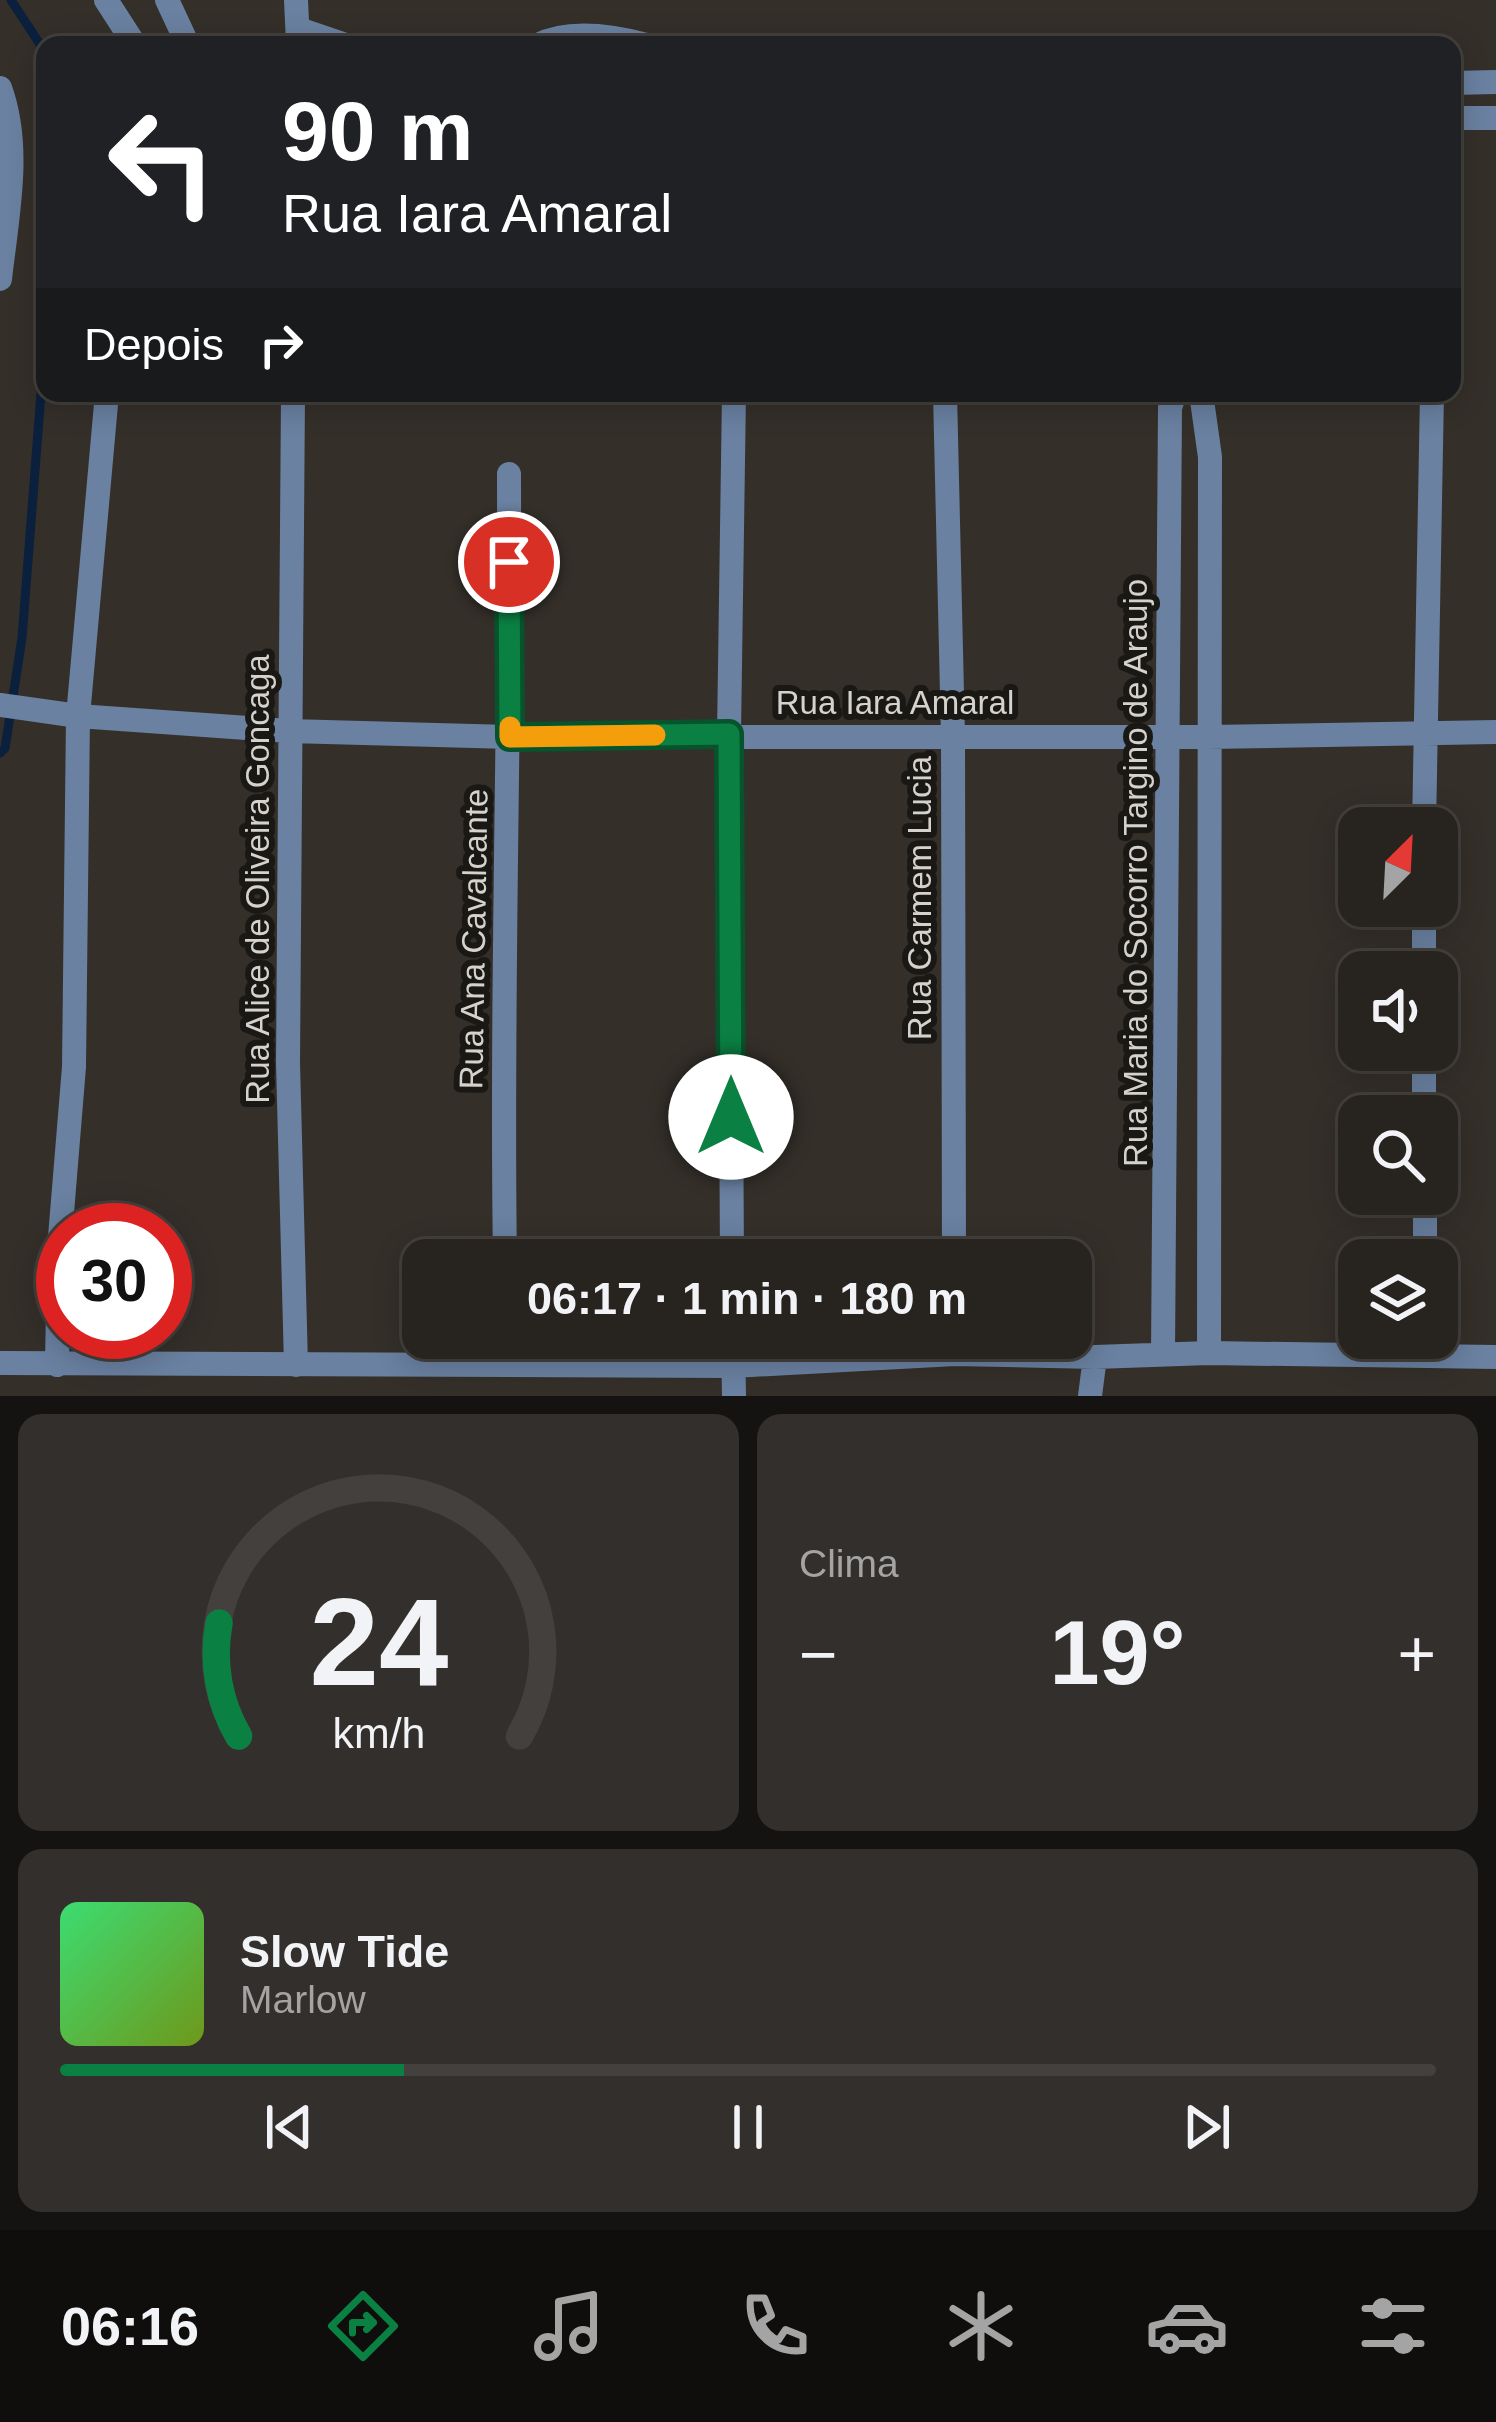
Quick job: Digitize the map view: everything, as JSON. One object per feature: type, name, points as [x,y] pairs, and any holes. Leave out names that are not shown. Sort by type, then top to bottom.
[{"type":"street","points":[[106,0],[129,36]]},
{"type":"street","points":[[167,0],[184,36]]},
{"type":"street","points":[[296,0],[298,36]]},
{"type":"street","points":[[1461,83],[1496,82]]},
{"type":"street","points":[[0,88],[11,119],[10,192],[0,279]]},
{"type":"street","points":[[1461,118],[1496,118]]},
{"type":"street","points":[[57,1365],[59,1250],[74,1066],[78,716],[106,402]]},
{"type":"street","name":"Rua Alice de Oliveira Goncaga","points":[[293,402],[288,1064],[296,1365]]},
{"type":"street","points":[[732,1239],[729,734],[734,402]]},
{"type":"street","name":"Rua Carmem Lucia","points":[[945,402],[953,736],[954,1239]]},
{"type":"street","name":"Rua Maria do Socorro Targino de Araujo","points":[[1163,1354],[1172,402]]},
{"type":"street","points":[[1203,402],[1210,457],[1209,1353]]},
{"type":"street","points":[[1424,807],[1432,402]]},
{"type":"street","name":"Rua Ana Cavalcante","points":[[505,1239],[502,1052],[510,737],[509,474]]},
{"type":"street","name":"Rua Iara Amaral","points":[[0,705],[78,716],[289,731],[510,737],[1496,732]]},
{"type":"street","points":[[1092,1357],[1338,1350]]},
{"type":"street","points":[[1458,1353],[1496,1358]]},
{"type":"street","points":[[1090,1396],[1095,1357]]},
{"type":"street","points":[[0,1363],[296,1365],[402,1358]]},
{"type":"street","points":[[627,1359],[733,1366],[811,1359]]},
{"type":"street","points":[[733,1359],[734,1396]]},
{"type":"waterway","points":[[11,0],[36,38]]},
{"type":"waterway","points":[[0,753],[5,748],[22,638],[40,402]]},
{"type":"slow traffic","points":[[510,727],[510,737],[655,735]]},
{"type":"route","points":[[509,562],[510,737],[729,734],[731,1117]]}]
